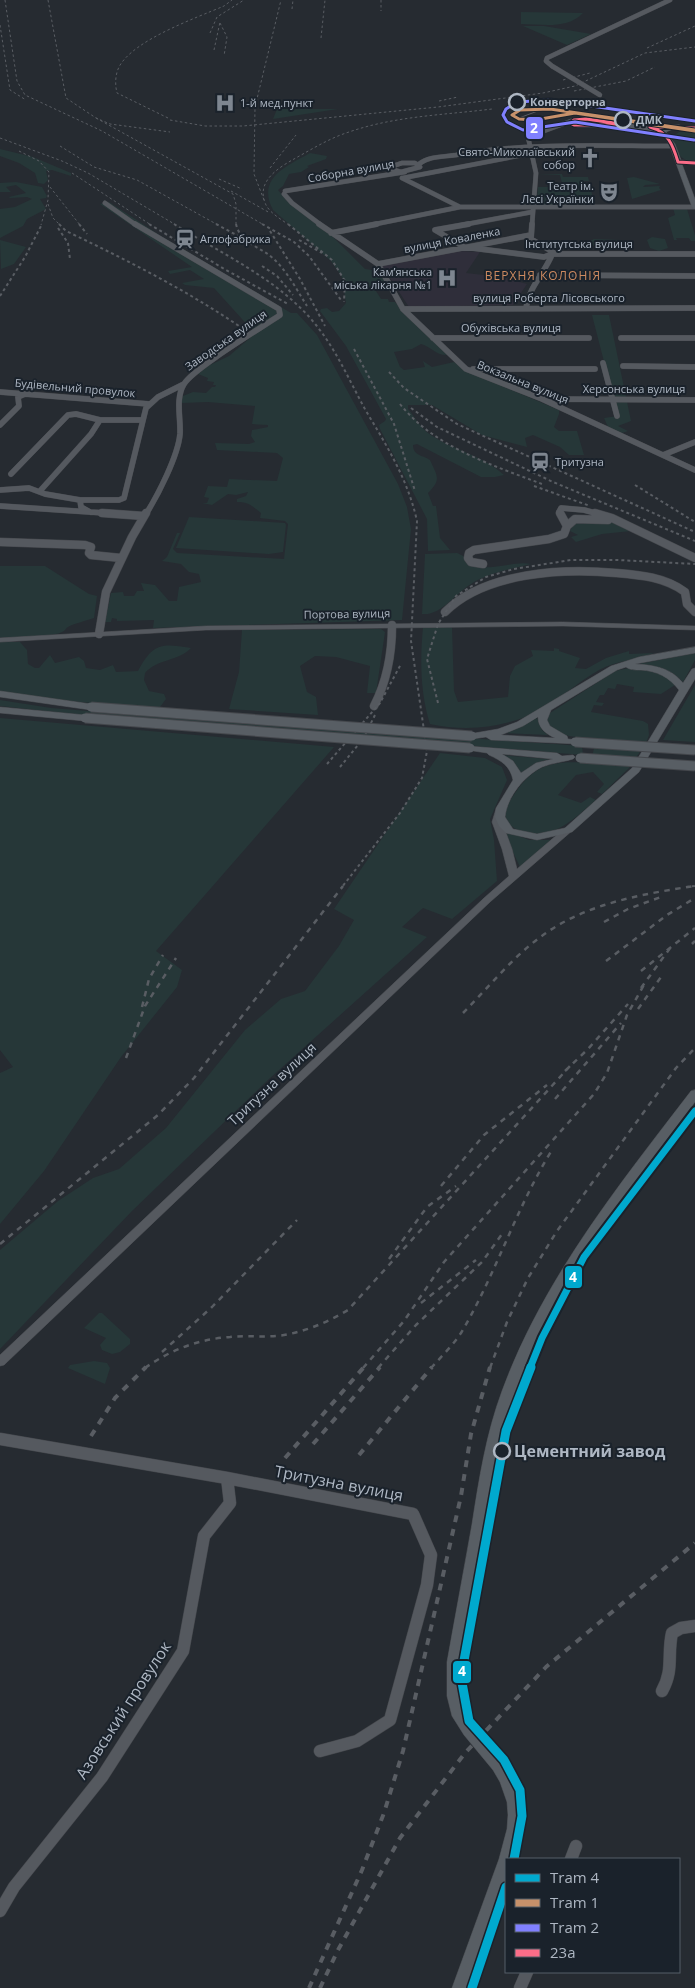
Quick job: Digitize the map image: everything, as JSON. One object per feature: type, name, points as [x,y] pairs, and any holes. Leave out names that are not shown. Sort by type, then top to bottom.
[{"type":"main road","points":[[695,128],[669,128],[663,131],[673,146],[695,207]]},
{"type":"main road","points":[[678,162],[695,163]]},
{"type":"main road","points":[[472,736],[508,729],[546,710],[614,668],[639,660],[695,650]]},
{"type":"main road","points":[[614,668],[629,667],[666,672],[676,679],[684,690]]},
{"type":"main road","points":[[575,758],[539,765],[518,780],[501,808],[500,818],[510,831],[521,835],[537,837],[568,830],[636,770],[695,671]]},
{"type":"main road","points":[[1,695],[91,708],[472,736],[695,750]]},
{"type":"main road","points":[[546,710],[542,718],[542,724],[555,735],[574,742]]},
{"type":"main road","points":[[0,711],[695,766]]},
{"type":"main road","points":[[470,748],[502,757],[511,763],[516,770],[518,780]]},
{"type":"main road","points":[[508,1858],[513,1845],[517,1822],[516,1802],[511,1783],[501,1767],[467,1728],[459,1714],[455,1699],[454,1682],[455,1662],[495,1439],[523,1355],[560,1282],[605,1213],[695,1094]]},
{"type":"main road","points":[[461,1988],[505,1867]]},
{"type":"street","points":[[600,95],[552,66],[546,61],[547,58],[670,0]]},
{"type":"street","points":[[526,308],[526,300],[553,252],[531,239],[536,172],[528,137],[571,122],[586,119],[640,126],[686,127]]},
{"type":"street","points":[[640,126],[663,131]]},
{"type":"street","points":[[656,127],[663,131]]},
{"type":"street","name":"Соборна вулиця","points":[[402,163],[492,148],[673,146]]},
{"type":"street","points":[[403,178],[533,153]]},
{"type":"street","name":"Соборна вулиця","points":[[419,166],[422,161],[436,158]]},
{"type":"street","points":[[389,170],[387,168],[390,166],[402,163],[438,171]]},
{"type":"street","points":[[389,170],[405,172],[419,166]]},
{"type":"street","points":[[403,178],[421,170],[419,166]]},
{"type":"street","points":[[389,170],[460,207]]},
{"type":"street","name":"Соборна вулиця","points":[[299,190],[405,172]]},
{"type":"street","name":"Вокзальна вулиця","points":[[299,190],[285,192],[292,203],[331,234],[378,264],[403,309],[466,369],[542,399],[695,470]]},
{"type":"street","name":"Заводська вулиця","points":[[99,634],[106,592],[121,558],[158,494],[178,442],[180,425],[179,397],[184,384],[204,366],[280,315],[279,309],[145,231],[105,203]]},
{"type":"street","points":[[331,234],[460,207],[532,209],[695,207]]},
{"type":"street","points":[[464,247],[435,230],[532,209]]},
{"type":"street","name":"вулиця Коваленка","points":[[378,264],[531,235]]},
{"type":"street","name":"Інститутська вулиця","points":[[464,247],[544,257],[552,254],[695,254]]},
{"type":"street","points":[[540,275],[695,276]]},
{"type":"street","name":"вулиця Роберта Лісовського","points":[[403,309],[695,308]]},
{"type":"street","name":"Обухівська вулиця","points":[[433,338],[589,338]]},
{"type":"street","points":[[620,338],[695,338]]},
{"type":"street","points":[[603,363],[617,416]]},
{"type":"street","points":[[623,366],[695,367]]},
{"type":"street","points":[[466,369],[595,369]]},
{"type":"street","points":[[0,490],[29,488],[45,494],[80,500],[119,500],[124,498],[142,420],[148,404],[184,384]]},
{"type":"street","name":"Будівельний провулок","points":[[0,392],[148,404]]},
{"type":"street","points":[[0,425],[19,406],[18,397],[25,394]]},
{"type":"street","name":"Херсонська вулиця","points":[[542,399],[695,400]]},
{"type":"street","points":[[11,474],[68,415],[76,414],[100,420],[142,420]]},
{"type":"street","points":[[40,491],[91,434],[100,420]]},
{"type":"street","points":[[663,455],[695,442]]},
{"type":"street","points":[[80,500],[81,507],[90,512]]},
{"type":"street","points":[[0,506],[144,516]]},
{"type":"street","points":[[483,564],[471,562],[468,558],[469,554],[474,550],[565,535],[566,526],[559,512],[561,508],[598,513],[694,557]]},
{"type":"street","points":[[566,526],[575,519],[618,521]]},
{"type":"street","points":[[0,542],[85,545],[91,547],[90,554],[94,556],[121,558]]},
{"type":"street","points":[[681,558],[694,557]]},
{"type":"street","points":[[445,612],[454,603],[470,593],[512,578],[537,572],[580,569],[641,575],[666,582],[679,587],[685,592],[686,605],[695,612]]},
{"type":"street","name":"Портова вулиця","points":[[0,640],[206,628],[467,624],[591,624],[695,628]]},
{"type":"street","points":[[374,706],[384,687],[392,641],[392,625]]},
{"type":"street","points":[[501,808],[497,822],[507,849],[514,877]]},
{"type":"street","name":"Тритузна вулиця","points":[[0,1362],[514,877],[568,830]]},
{"type":"street","name":"Тритузна вулиця","points":[[0,1439],[227,1478],[413,1514],[431,1555],[427,1585],[390,1720],[357,1741],[320,1751]]},
{"type":"street","name":"Азовський провулок","points":[[0,1911],[14,1887],[102,1777],[183,1651],[204,1536],[230,1503],[227,1478]]},
{"type":"street","points":[[662,1691],[670,1680],[669,1641],[672,1633],[681,1628],[695,1626]]},
{"type":"street","points":[[571,1858],[576,1846]]},
{"type":"street","points":[[520,1988],[527,1973]]},
{"type":"shaded area","points":[[521,12],[583,13],[569,22],[545,25],[521,24]]},
{"type":"shaded area","points":[[523,26],[544,26],[591,34],[567,45]]},
{"type":"shaded area","points":[[277,109],[338,109],[273,119]]},
{"type":"shaded area","points":[[695,131],[695,162],[681,157],[672,137],[679,132]]},
{"type":"shaded area","points":[[0,149],[33,157],[71,173],[71,176],[52,170],[46,171],[48,180],[44,184],[38,183],[35,173],[19,163],[0,156]]},
{"type":"shaded area","points":[[310,153],[327,156],[326,159],[307,166],[309,167],[301,172],[289,174],[283,186],[278,190],[287,201],[330,234],[365,269],[379,271],[385,282],[371,283],[381,299],[395,302],[448,355],[437,353],[421,344],[412,349],[394,352],[400,367],[404,370],[425,367],[423,361],[432,367],[454,362],[466,371],[559,410],[554,427],[559,431],[577,431],[584,455],[569,455],[560,447],[533,435],[525,438],[527,447],[482,435],[432,405],[408,405],[408,409],[428,433],[447,444],[477,457],[504,475],[481,477],[417,444],[413,445],[413,449],[417,453],[430,460],[436,474],[437,481],[428,493],[433,506],[436,506],[440,538],[450,550],[428,551],[427,519],[380,429],[379,425],[386,419],[346,346],[320,311],[327,308],[332,312],[339,311],[346,303],[342,277],[331,261],[273,210],[269,199],[268,189],[276,174]]},
{"type":"shaded area","points":[[538,174],[562,174],[563,177],[588,177],[589,181],[584,181],[585,186],[590,187],[594,201],[585,201],[586,205],[543,206],[541,201],[537,201],[538,187],[563,187],[560,175]]},
{"type":"shaded area","points":[[634,177],[660,184],[645,185],[643,187],[660,186],[661,190],[632,199],[627,178]]},
{"type":"shaded area","points":[[16,182],[42,187],[47,196],[40,199],[46,209],[27,219],[23,226],[0,238],[0,209],[15,207],[32,199],[27,197],[10,198],[26,193],[16,185],[6,187],[11,192],[0,192],[0,183]]},
{"type":"shaded area","points":[[109,202],[161,236],[291,313],[297,313],[317,335],[398,484],[407,507],[411,529],[402,620],[153,628],[154,620],[117,621],[117,619],[112,618],[111,622],[105,622],[111,593],[123,592],[124,596],[134,596],[137,591],[144,591],[141,583],[155,585],[169,601],[177,601],[179,587],[201,582],[199,574],[189,572],[181,564],[162,561],[167,557],[177,533],[180,533],[173,549],[177,553],[284,559],[288,524],[285,521],[260,518],[261,513],[253,506],[237,502],[237,499],[246,496],[248,492],[236,495],[228,494],[212,505],[202,503],[207,503],[209,498],[204,497],[208,486],[227,487],[229,479],[277,481],[283,458],[277,453],[217,450],[215,443],[249,444],[255,442],[251,436],[252,430],[268,427],[268,425],[252,424],[255,406],[208,402],[181,403],[183,396],[193,392],[206,393],[212,387],[215,387],[216,385],[213,385],[214,382],[207,381],[208,378],[198,374],[208,366],[229,356],[258,331],[251,329],[214,288],[185,285],[182,283],[204,279],[190,270],[170,274],[168,271],[192,267],[100,204]]},
{"type":"shaded area","points":[[673,208],[687,209],[695,241],[691,241],[689,238],[676,238],[677,240],[674,240],[668,218],[675,215]]},
{"type":"shaded area","points":[[652,237],[665,239],[668,248],[659,251],[650,248],[647,240]]},
{"type":"shaded area","points":[[594,239],[620,240],[629,245],[580,246]]},
{"type":"shaded area","points":[[0,240],[26,247],[14,264],[1,269]]},
{"type":"shaded area","name":"Кам’янська міська лікарня №1","points":[[458,251],[480,252],[466,273],[502,277],[527,284],[513,305],[409,307],[382,266]]},
{"type":"shaded area","points":[[592,315],[609,315],[631,421],[618,426],[628,431],[619,434],[607,430],[608,427],[604,418],[618,416]]},
{"type":"shaded area","points":[[189,517],[285,523],[283,552],[269,554],[176,548]]},
{"type":"shaded area","points":[[586,519],[617,522],[631,531],[602,534],[576,542],[571,537],[578,535],[570,531],[576,522]]},
{"type":"shaded area","points":[[457,553],[474,565],[482,567],[519,563],[531,564],[478,580],[465,588],[442,608],[429,614],[422,614],[425,554]]},
{"type":"shaded area","points":[[0,566],[45,566],[89,594],[97,596],[94,618],[67,627],[63,632],[57,634],[0,638]]},
{"type":"shaded area","points":[[423,627],[452,627],[454,691],[458,702],[508,697],[510,676],[515,666],[533,656],[531,650],[554,651],[554,648],[559,649],[559,651],[580,658],[575,668],[586,669],[606,658],[629,651],[629,654],[654,653],[613,664],[599,670],[549,705],[529,715],[487,727],[458,728],[430,724],[424,700],[422,676]]},
{"type":"shaded area","points":[[381,629],[385,632],[376,693],[367,693],[370,666],[336,657],[315,656],[300,666],[307,692],[316,697],[318,715],[229,709],[239,672],[242,630]]},
{"type":"shaded area","points":[[0,642],[20,642],[27,650],[28,664],[35,668],[39,668],[50,655],[55,663],[79,657],[84,661],[86,668],[100,670],[113,665],[116,672],[138,671],[148,655],[159,647],[191,648],[150,668],[145,673],[144,680],[149,691],[164,694],[166,699],[160,707],[60,700],[0,691]]},
{"type":"shaded area","points":[[695,653],[695,660],[683,682],[666,670],[633,665]]},
{"type":"shaded area","points":[[629,668],[663,673],[675,685],[661,694],[633,692],[634,687],[617,684],[615,689],[608,688],[604,695],[600,695],[596,702],[604,703],[602,706],[594,705],[591,712],[643,721],[648,724],[649,735],[646,743],[629,768],[602,794],[597,792],[604,784],[593,772],[576,775],[558,795],[581,803],[590,797],[596,800],[562,827],[542,834],[531,834],[513,828],[507,821],[504,811],[529,776],[548,765],[574,762],[590,763],[597,738],[573,737],[557,733],[547,723],[547,715],[615,671]]},
{"type":"shaded area","points":[[695,685],[695,742],[663,740]]},
{"type":"shaded area","points":[[0,700],[51,708],[125,714],[582,746],[583,755],[81,715],[0,706]]},
{"type":"shaded area","points":[[0,718],[334,747],[156,951],[182,970],[177,987],[121,1057],[44,1171],[0,1224],[0,1073],[13,1067],[0,1050]]},
{"type":"shaded area","points":[[537,718],[542,730],[548,735],[505,733]]},
{"type":"shaded area","points":[[440,753],[485,758],[502,767],[507,780],[490,819],[494,840],[497,881],[452,919],[423,908],[402,927],[427,937],[269,1079],[132,1211],[0,1349],[0,1250],[58,1201],[93,1178],[119,1169],[166,1128],[245,1030],[281,999],[305,991],[339,946],[354,920],[334,909]]},
{"type":"shaded area","points":[[500,755],[549,759],[534,764],[520,775]]},
{"type":"shaded area","points":[[502,829],[529,840],[551,840],[520,867]]},
{"type":"shaded area","points":[[99,1313],[102,1313],[130,1339],[130,1344],[120,1352],[112,1354],[102,1350],[100,1345],[106,1338],[84,1328]]},
{"type":"shaded area","points":[[94,1361],[107,1363],[110,1368],[105,1384],[68,1368],[70,1365]]},
{"type":"tram line","name":"2","points":[[694,140],[575,122],[523,130],[507,122],[503,115],[506,109],[517,102],[550,100],[695,121]]},
{"type":"tram line","points":[[519,118],[543,109]]},
{"type":"tram line","name":"1","points":[[695,130],[550,109],[520,110],[512,115],[519,119],[535,120],[575,113],[695,131]]},
{"type":"tram line","name":"4","points":[[514,1858],[522,1816],[520,1790],[504,1760],[469,1721],[461,1677],[506,1431],[542,1338],[584,1257],[695,1111]]},
{"type":"tram line","name":"4","points":[[472,1988],[505,1890]]},
{"type":"railway","points":[[5,0],[17,81],[25,95],[102,131],[236,209]]},
{"type":"railway","points":[[48,0],[66,98],[96,118]]},
{"type":"railway","points":[[168,118],[117,93],[116,80],[119,67],[126,57],[151,39],[182,23],[224,6],[232,0]]},
{"type":"railway","points":[[210,33],[217,17],[244,0]]},
{"type":"railway","points":[[255,125],[255,107],[281,0]]},
{"type":"railway","points":[[292,9],[293,0]]},
{"type":"railway","points":[[321,38],[325,0]]},
{"type":"railway","points":[[381,0],[381,11]]},
{"type":"railway","points":[[214,50],[220,22]]},
{"type":"railway","points":[[220,23],[227,37],[224,56]]},
{"type":"railway","points":[[0,25],[10,90],[26,100]]},
{"type":"railway","points":[[647,48],[695,26]]},
{"type":"railway","points":[[255,125],[438,107],[543,93],[575,86],[645,53],[695,47]]},
{"type":"railway","points":[[574,91],[626,81],[655,67]]},
{"type":"railway","points":[[563,80],[590,73]]},
{"type":"railway","points":[[439,101],[458,97]]},
{"type":"railway","points":[[289,225],[268,208],[263,197],[263,189],[275,171],[294,159],[335,137],[384,122],[492,109]]},
{"type":"railway","points":[[96,118],[110,124],[170,132]]},
{"type":"railway","points":[[96,118],[233,194],[236,209]]},
{"type":"railway","points":[[170,120],[205,126],[255,125]]},
{"type":"railway","points":[[255,125],[254,174],[264,200]]},
{"type":"railway","points":[[270,168],[296,135]]},
{"type":"railway","points":[[0,138],[62,161],[88,173],[176,225]]},
{"type":"railway","points":[[60,146],[94,167],[137,180],[218,225]]},
{"type":"railway","points":[[19,151],[39,161],[49,172],[48,200],[41,225]]},
{"type":"railway","points":[[72,173],[151,225]]},
{"type":"railway","points":[[219,179],[242,189]]},
{"type":"railway","points":[[50,187],[80,225]]},
{"type":"railway","points":[[231,191],[270,213]]},
{"type":"railway","points":[[48,204],[53,218],[66,231],[178,288],[242,328]]},
{"type":"railway","points":[[236,209],[264,225]]},
{"type":"railway","points":[[236,209],[236,224]]},
{"type":"railway","points":[[0,296],[25,257],[42,224]]},
{"type":"railway","points":[[79,224],[87,234]]},
{"type":"railway","points":[[149,224],[288,304]]},
{"type":"railway","points":[[174,224],[268,281],[302,309],[316,325],[337,356],[396,464],[408,491],[417,521],[411,641],[427,751],[422,778],[400,813],[342,887]]},
{"type":"railway","points":[[216,224],[242,238]]},
{"type":"railway","points":[[236,224],[245,239],[269,255],[281,266],[307,306]]},
{"type":"railway","points":[[262,224],[294,242],[309,256],[341,300]]},
{"type":"railway","points":[[288,224],[332,260],[345,281],[344,302]]},
{"type":"railway","points":[[58,228],[68,243],[70,259]]},
{"type":"railway","points":[[270,231],[300,279],[325,326]]},
{"type":"railway","points":[[299,240],[322,253]]},
{"type":"railway","points":[[262,266],[277,276],[293,295]]},
{"type":"railway","points":[[354,349],[394,424],[415,491]]},
{"type":"railway","points":[[389,372],[404,388],[457,424],[695,532]]},
{"type":"railway","points":[[400,404],[414,419],[447,443],[484,462],[542,484]]},
{"type":"railway","points":[[411,408],[437,427],[553,482],[695,541]]},
{"type":"railway","points":[[635,485],[695,522]]},
{"type":"railway","points":[[534,486],[590,506]]},
{"type":"railway","points":[[438,703],[427,659],[438,624],[456,596],[486,577],[514,569],[571,560],[618,560],[695,564]]},
{"type":"railway","points":[[327,764],[380,703],[401,664]]},
{"type":"railway","points":[[340,767],[363,739],[376,713]]},
{"type":"railway","points":[[0,1244],[158,1115],[194,1078],[343,886]]},
{"type":"railway","points":[[463,1013],[523,951],[546,933],[563,923],[580,914],[617,901],[655,892],[691,886]]},
{"type":"railway","points":[[686,887],[691,886]]},
{"type":"railway","points":[[604,922],[628,909],[661,897]]},
{"type":"railway","points":[[606,961],[667,915],[695,898]]},
{"type":"railway","points":[[670,948],[695,928]]},
{"type":"railway","points":[[692,944],[695,941]]},
{"type":"railway","points":[[670,948],[673,944]]},
{"type":"railway","points":[[641,971],[670,948]]},
{"type":"railway","points":[[641,988],[670,948]]},
{"type":"railway","points":[[142,1007],[149,979],[163,955]]},
{"type":"railway","points":[[126,1058],[145,1006],[176,958]]},
{"type":"railway","points":[[638,1009],[661,977]]},
{"type":"railway","points":[[363,1368],[404,1321],[444,1262],[594,1094],[607,1073],[627,1015],[645,983]]},
{"type":"railway","points":[[568,1068],[588,1049],[628,1004]]},
{"type":"railway","points":[[555,1099],[621,1023]]},
{"type":"railway","points":[[490,1368],[507,1322],[528,1278],[557,1231],[676,1068],[695,1048]]},
{"type":"railway","points":[[145,1368],[185,1346],[218,1338],[284,1335],[317,1325],[348,1310],[568,1068]]},
{"type":"railway","points":[[565,1071],[568,1068]]},
{"type":"railway","points":[[441,1186],[484,1135],[547,1085]]},
{"type":"railway","points":[[431,1368],[461,1333],[485,1288],[539,1172],[552,1150]]},
{"type":"railway","points":[[389,1259],[427,1207],[456,1186]]},
{"type":"railway","points":[[162,1352],[212,1307],[297,1220]]},
{"type":"railway","points":[[378,1368],[416,1325],[482,1262],[502,1234]]},
{"type":"railway","points":[[421,1303],[476,1260]]},
{"type":"railway","points":[[285,1458],[364,1367]]},
{"type":"railway","points":[[313,1444],[380,1367]]},
{"type":"railway","points":[[359,1455],[432,1367]]},
{"type":"railway","points":[[309,1988],[362,1870],[384,1813],[403,1751],[461,1496],[471,1434],[490,1367]]},
{"type":"railway","points":[[91,1436],[115,1398],[145,1368]]},
{"type":"railway","points":[[320,1988],[338,1950],[400,1838],[465,1753],[546,1667],[695,1543]]},
{"type":"transit line","name":"23а","points":[[586,119],[628,125],[574,125],[570,123],[574,120],[586,119]]},
{"type":"transit line","name":"23а","points":[[650,127],[695,128]]},
{"type":"transit line","name":"23а","points":[[650,127],[666,135],[670,140],[678,162],[695,163]]},
{"type":"place","name":"Конверторна","points":[[517,102]]},
{"type":"place","name":"1-й мед.пункт","points":[[225,103]]},
{"type":"place","name":"ДМК","points":[[623,120]]},
{"type":"place","name":"Свято-Миколаївський собор","points":[[590,158]]},
{"type":"place","name":"Театр ім. Лесі Українки","points":[[609,192]]},
{"type":"place","name":"Аглофабрика","points":[[185,239]]},
{"type":"place","name":"Кам’янська міська лікарня №1","points":[[447,278]]},
{"type":"place","name":"Тритузна","points":[[540,462]]},
{"type":"place","name":"Цементний завод","points":[[502,1451]]},
{"type":"district","name":"ВЕРХНЯ КОЛОНІЯ","points":[[543,276]]}]
